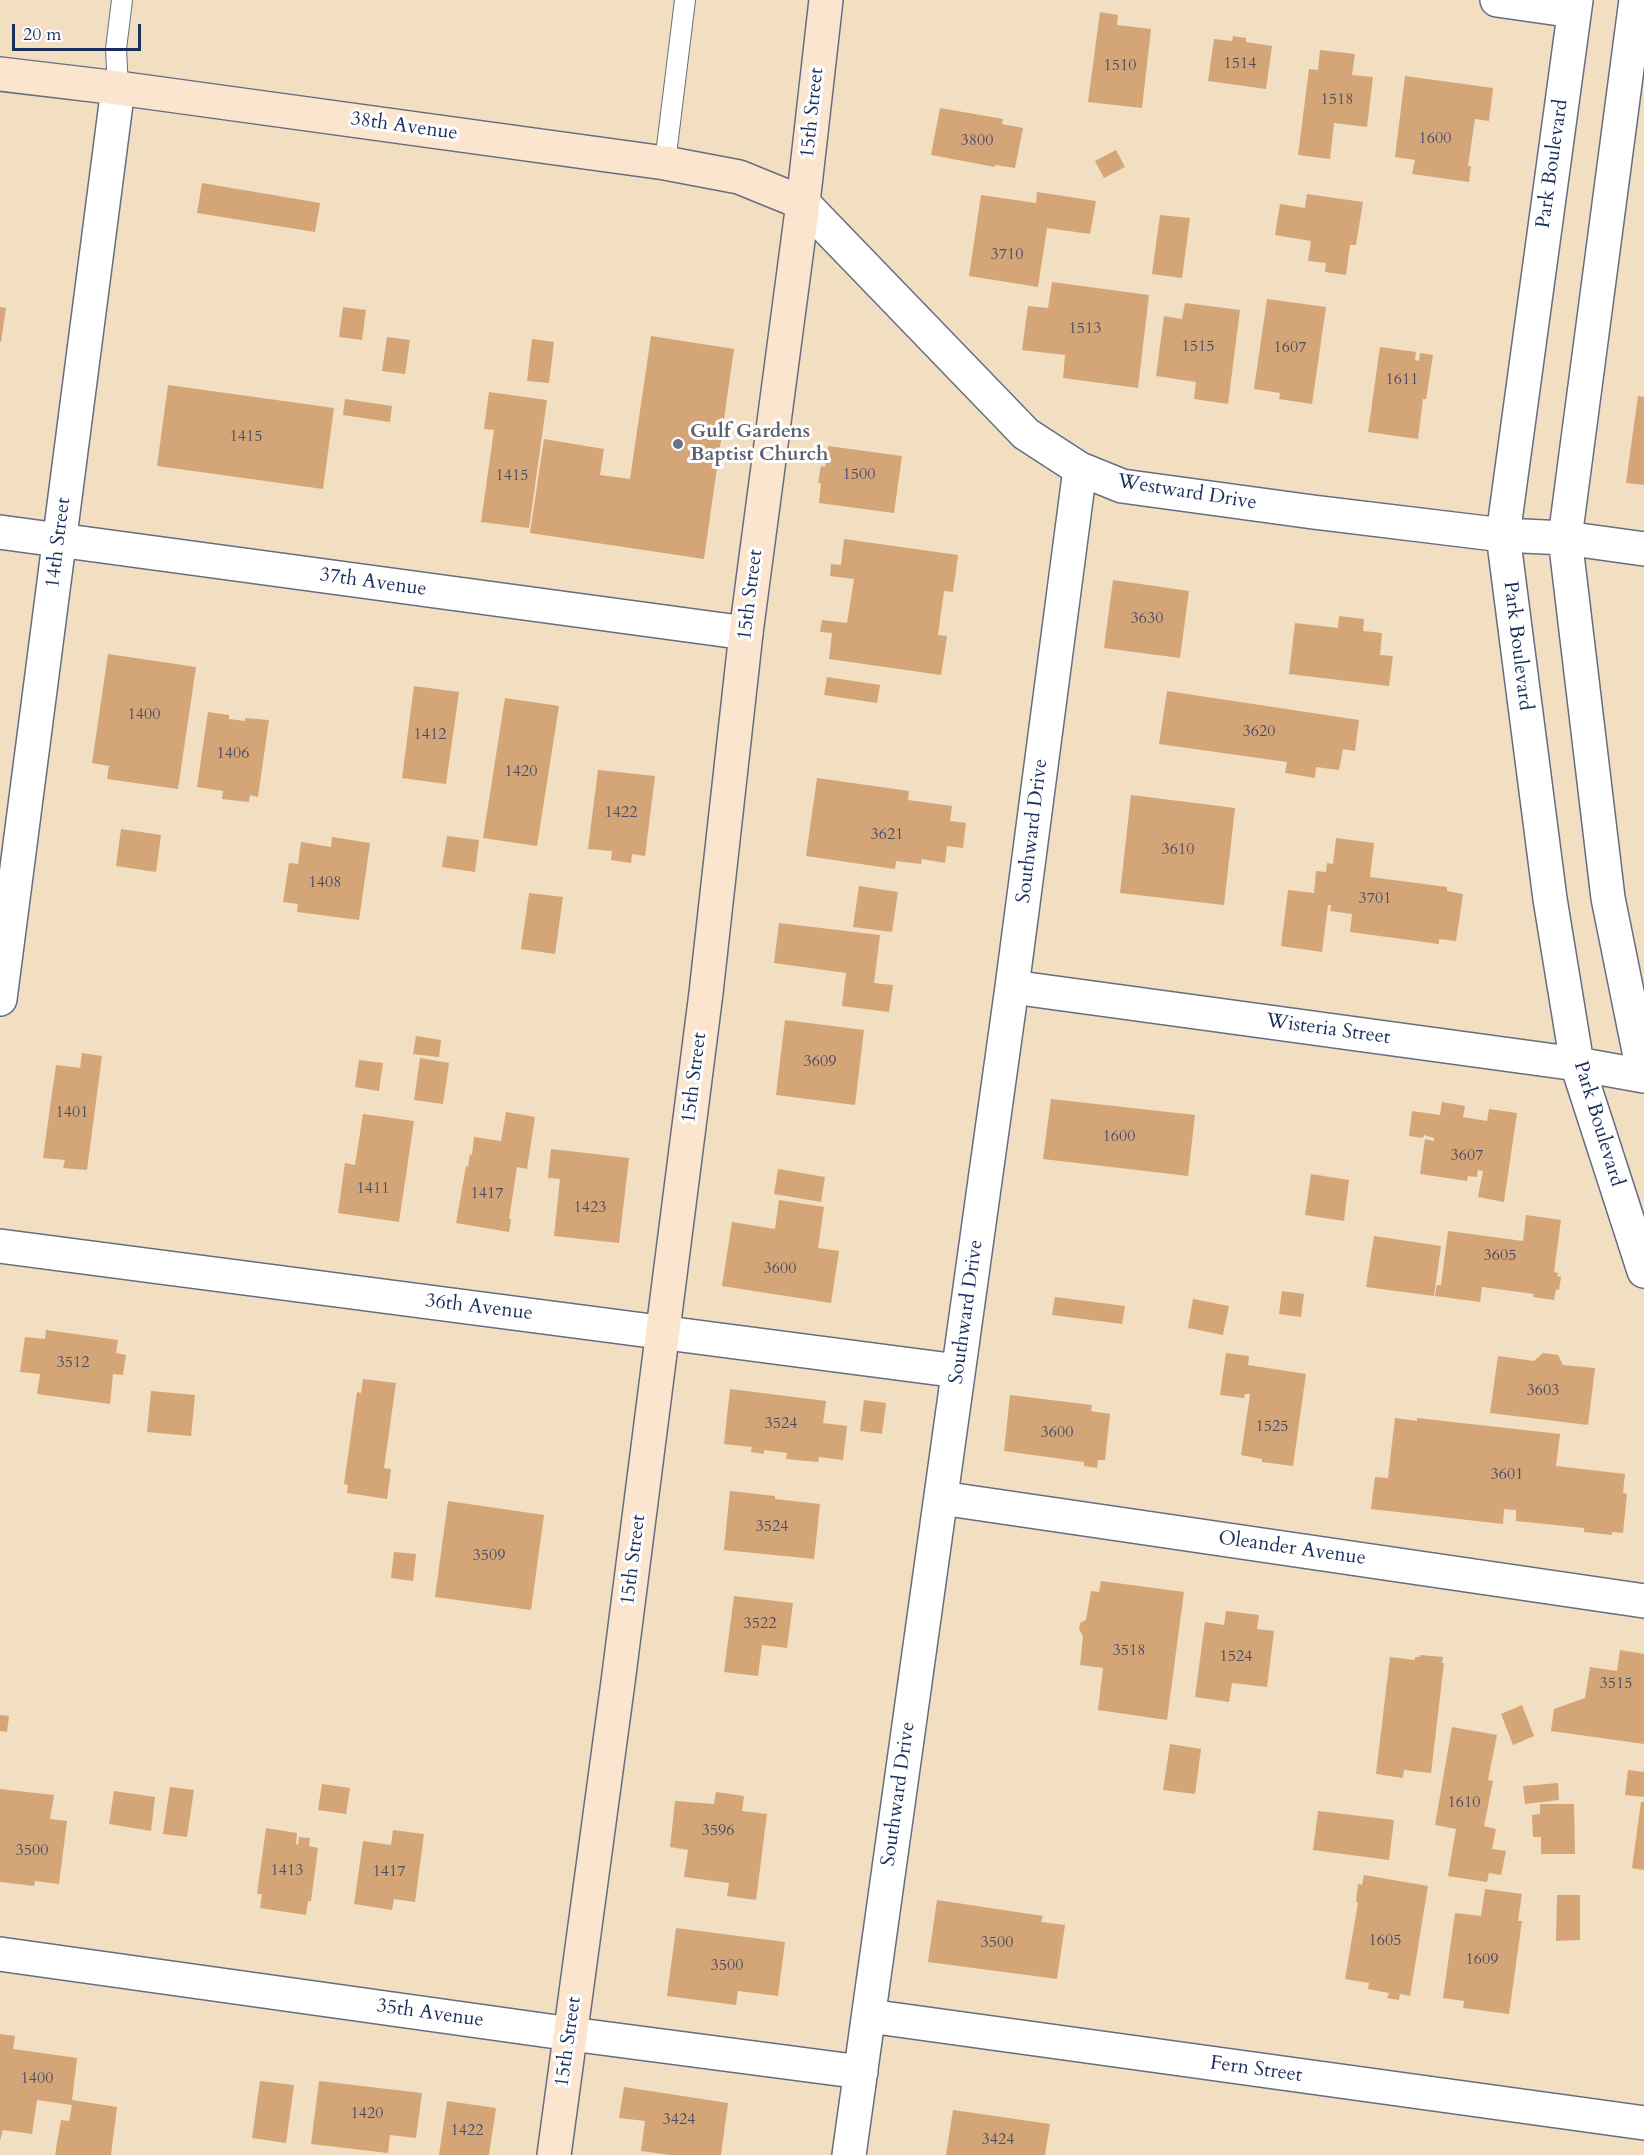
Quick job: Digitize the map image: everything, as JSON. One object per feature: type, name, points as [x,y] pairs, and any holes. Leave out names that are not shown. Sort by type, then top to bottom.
[{"type":"main road","name":"15th Street","points":[[554,2155],[706,993],[746,633],[803,202],[826,0]]},
{"type":"main road","name":"38th Avenue","points":[[0,74],[665,163],[739,177],[803,202]]},
{"type":"street","points":[[1497,0],[1575,5]]},
{"type":"street","name":"Park Boulevard","points":[[1575,5],[1503,535],[1550,899],[1578,1064],[1644,1271]]},
{"type":"street","points":[[1636,7],[1565,538],[1608,898],[1644,1076]]},
{"type":"street","name":"14th Street","points":[[0,999],[118,88]]},
{"type":"street","name":"Westward Drive","points":[[803,202],[1026,434],[1080,469],[1122,486],[1312,512],[1503,535],[1565,538],[1644,549]]},
{"type":"street","name":"Southward Drive","points":[[849,2155],[1012,987],[1080,469]]},
{"type":"street","name":"37th Avenue","points":[[0,532],[746,633]]},
{"type":"street","name":"Wisteria Street","points":[[1012,987],[1578,1064],[1644,1076]]},
{"type":"street","name":"36th Avenue","points":[[0,1246],[958,1371]]},
{"type":"street","name":"Oleander Avenue","points":[[940,1498],[1644,1600]]},
{"type":"street","name":"35th Avenue","points":[[0,1954],[861,2072]]},
{"type":"street","name":"Fern Street","points":[[868,2016],[1644,2123]]},
{"type":"lane","points":[[118,88],[116,49],[122,0]]},
{"type":"lane","points":[[665,163],[685,0]]},
{"type":"building","points":[[1100,12],[1118,15],[1117,25],[1151,29],[1142,108],[1088,102]]},
{"type":"building","points":[[1233,36],[1246,38],[1246,42],[1272,46],[1266,89],[1208,81],[1214,39],[1232,41]]},
{"type":"building","points":[[1320,50],[1355,54],[1352,75],[1373,77],[1367,127],[1334,123],[1330,159],[1298,155],[1309,69],[1318,70]]},
{"type":"building","points":[[1405,76],[1493,88],[1489,121],[1475,119],[1468,166],[1471,166],[1469,182],[1412,174],[1415,160],[1395,157]]},
{"type":"building","points":[[940,108],[1003,119],[1002,124],[1023,128],[1015,168],[995,165],[995,167],[931,155]]},
{"type":"building","points":[[1116,150],[1125,167],[1104,178],[1095,161]]},
{"type":"building","points":[[202,183],[320,203],[315,232],[197,213]]},
{"type":"building","points":[[1037,192],[1096,201],[1090,234],[1047,228],[1038,287],[969,276],[981,195],[1036,203]]},
{"type":"building","points":[[1307,194],[1363,202],[1356,245],[1350,245],[1346,275],[1325,272],[1326,263],[1308,261],[1311,241],[1275,235],[1280,204],[1305,208]]},
{"type":"building","points":[[1160,215],[1190,218],[1182,278],[1152,274]]},
{"type":"building","points":[[1052,282],[1149,295],[1138,388],[1063,378],[1065,355],[1022,350],[1028,306],[1048,308]]},
{"type":"building","points":[[1267,299],[1326,307],[1312,404],[1279,399],[1280,393],[1254,389]]},
{"type":"building","points":[[1185,303],[1240,310],[1228,404],[1194,399],[1196,382],[1156,376],[1164,316],[1182,319]]},
{"type":"building","points":[[0,307],[6,308],[1,342],[0,342]]},
{"type":"building","points":[[343,307],[366,310],[362,340],[339,337]]},
{"type":"building","name":"Gulf Gardens Baptist Church","points":[[651,336],[734,349],[704,559],[530,533],[544,439],[604,449],[600,475],[630,479]]},
{"type":"building","points":[[387,337],[410,340],[405,374],[382,371]]},
{"type":"building","points":[[532,339],[554,342],[549,383],[527,381]]},
{"type":"building","points":[[1380,347],[1416,352],[1415,360],[1419,361],[1420,353],[1433,355],[1426,399],[1423,399],[1418,439],[1368,432]]},
{"type":"building","points":[[168,385],[334,408],[323,489],[157,466]]},
{"type":"building","points":[[489,392],[547,400],[529,528],[481,522],[494,430],[484,429]]},
{"type":"building","points":[[1638,396],[1644,397],[1644,485],[1626,483]]},
{"type":"building","points":[[345,399],[392,406],[390,422],[343,415]]},
{"type":"building","points":[[828,446],[902,456],[894,513],[819,503],[821,483],[818,483],[821,466],[825,467]]},
{"type":"building","points":[[844,539],[958,555],[953,592],[944,591],[938,635],[947,636],[941,675],[829,659],[832,633],[820,632],[822,620],[847,623],[854,579],[830,576],[831,564],[841,565]]},
{"type":"building","points":[[1113,580],[1189,591],[1180,658],[1104,648]]},
{"type":"building","points":[[1339,616],[1364,619],[1363,631],[1382,633],[1380,655],[1393,656],[1389,686],[1289,674],[1295,623],[1338,628]]},
{"type":"building","points":[[108,654],[196,667],[178,789],[107,779],[109,766],[92,763]]},
{"type":"building","points":[[827,677],[880,685],[877,703],[824,695]]},
{"type":"building","points":[[414,686],[459,692],[446,784],[402,778]]},
{"type":"building","points":[[1167,691],[1359,720],[1355,751],[1343,749],[1339,770],[1316,767],[1315,778],[1285,773],[1287,762],[1159,744]]},
{"type":"building","points":[[505,698],[559,706],[537,846],[483,838]]},
{"type":"building","points":[[208,712],[229,715],[229,719],[269,720],[258,797],[250,795],[249,802],[222,799],[223,791],[197,787]]},
{"type":"building","points":[[598,770],[655,776],[645,856],[632,854],[631,863],[611,860],[612,851],[588,849]]},
{"type":"building","points":[[817,778],[909,791],[908,800],[952,806],[950,821],[966,823],[963,848],[947,846],[945,863],[922,859],[921,864],[896,861],[895,869],[806,856]]},
{"type":"building","points":[[1131,795],[1235,808],[1224,905],[1120,893]]},
{"type":"building","points":[[121,829],[161,835],[156,872],[116,866]]},
{"type":"building","points":[[447,836],[479,840],[475,872],[442,867]]},
{"type":"building","points":[[332,837],[370,843],[359,920],[297,912],[298,904],[283,902],[289,863],[298,864],[301,842],[331,847]]},
{"type":"building","points":[[1336,838],[1374,843],[1370,877],[1447,887],[1447,891],[1463,894],[1456,941],[1439,939],[1439,944],[1350,932],[1352,914],[1330,911],[1331,905],[1328,905],[1322,952],[1281,946],[1288,890],[1314,893],[1316,871],[1326,872],[1327,863],[1333,864]]},
{"type":"building","points":[[859,886],[898,892],[892,932],[853,927]]},
{"type":"building","points":[[529,893],[563,897],[555,954],[521,949]]},
{"type":"building","points":[[779,923],[880,935],[874,983],[893,985],[889,1012],[842,1006],[846,973],[774,963]]},
{"type":"building","points":[[785,1020],[864,1030],[855,1105],[776,1095]]},
{"type":"building","points":[[416,1036],[441,1040],[439,1057],[413,1054]]},
{"type":"building","points":[[82,1053],[102,1056],[87,1170],[63,1168],[65,1160],[43,1158],[56,1065],[80,1068]]},
{"type":"building","points":[[420,1058],[449,1063],[443,1104],[414,1100]]},
{"type":"building","points":[[359,1060],[383,1063],[379,1091],[355,1087]]},
{"type":"building","points":[[1051,1099],[1195,1115],[1188,1176],[1043,1159]]},
{"type":"building","points":[[1442,1102],[1465,1106],[1463,1117],[1487,1121],[1489,1109],[1517,1113],[1504,1202],[1478,1197],[1483,1171],[1478,1170],[1477,1177],[1468,1176],[1467,1181],[1420,1174],[1425,1139],[1434,1141],[1434,1138],[1424,1135],[1423,1138],[1409,1136],[1412,1111],[1440,1115]]},
{"type":"building","points":[[506,1112],[535,1117],[527,1169],[517,1167],[509,1232],[456,1223],[466,1166],[468,1167],[470,1154],[472,1155],[474,1137],[501,1141]]},
{"type":"building","points":[[363,1114],[414,1121],[399,1222],[338,1213],[345,1163],[355,1165]]},
{"type":"building","points":[[551,1149],[629,1158],[619,1243],[554,1236],[560,1179],[548,1178]]},
{"type":"building","points":[[778,1169],[825,1177],[821,1202],[774,1194]]},
{"type":"building","points":[[1311,1174],[1349,1180],[1344,1221],[1305,1215]]},
{"type":"building","points":[[779,1200],[824,1207],[818,1248],[839,1251],[831,1303],[722,1286],[732,1222],[775,1229]]},
{"type":"building","points":[[1526,1215],[1561,1220],[1554,1272],[1561,1277],[1559,1290],[1556,1289],[1554,1300],[1533,1297],[1534,1294],[1482,1287],[1480,1302],[1435,1296],[1437,1285],[1441,1285],[1448,1231],[1523,1241]]},
{"type":"building","points":[[1374,1236],[1441,1246],[1434,1296],[1366,1287]]},
{"type":"building","points":[[1282,1291],[1304,1294],[1301,1317],[1279,1314]]},
{"type":"building","points":[[1055,1297],[1125,1306],[1122,1324],[1052,1315]]},
{"type":"building","points":[[1193,1299],[1229,1306],[1223,1335],[1188,1328]]},
{"type":"building","points":[[46,1330],[118,1340],[116,1353],[126,1355],[123,1375],[113,1374],[110,1404],[37,1394],[40,1374],[20,1372],[25,1337],[45,1339]]},
{"type":"building","points":[[1226,1353],[1249,1356],[1248,1365],[1306,1374],[1293,1466],[1262,1462],[1262,1459],[1241,1455],[1250,1394],[1245,1394],[1244,1398],[1220,1395]]},
{"type":"building","points":[[1543,1353],[1558,1355],[1563,1365],[1595,1368],[1588,1425],[1490,1413],[1498,1356],[1534,1361]]},
{"type":"building","points":[[363,1379],[396,1383],[384,1468],[391,1469],[387,1499],[347,1493],[348,1485],[344,1484],[357,1392],[361,1393]]},
{"type":"building","points":[[730,1389],[826,1401],[823,1423],[847,1426],[843,1460],[819,1457],[818,1462],[786,1459],[787,1453],[764,1450],[764,1454],[751,1452],[752,1447],[724,1444]]},
{"type":"building","points":[[151,1391],[195,1395],[191,1436],[147,1432]]},
{"type":"building","points":[[1010,1395],[1092,1405],[1091,1411],[1110,1414],[1105,1460],[1098,1460],[1097,1468],[1084,1466],[1084,1462],[1004,1451]]},
{"type":"building","points":[[864,1400],[886,1403],[882,1434],[860,1431]]},
{"type":"building","points":[[1395,1418],[1417,1421],[1417,1418],[1560,1434],[1556,1466],[1625,1474],[1623,1493],[1627,1494],[1623,1533],[1612,1532],[1612,1535],[1584,1532],[1584,1528],[1516,1521],[1516,1510],[1504,1509],[1503,1524],[1371,1509],[1375,1477],[1388,1478]]},
{"type":"building","points":[[730,1491],[820,1504],[814,1559],[724,1550]]},
{"type":"building","points":[[448,1501],[544,1515],[531,1610],[435,1597]]},
{"type":"building","points":[[394,1552],[416,1554],[413,1581],[391,1578]]},
{"type":"building","points":[[1101,1581],[1184,1592],[1167,1720],[1098,1710],[1103,1668],[1080,1665],[1083,1636],[1079,1629],[1080,1623],[1086,1620],[1091,1591],[1099,1592]]},
{"type":"building","points":[[734,1596],[793,1603],[787,1648],[762,1645],[758,1676],[724,1672]]},
{"type":"building","points":[[1226,1611],[1259,1615],[1257,1629],[1274,1631],[1267,1687],[1232,1683],[1229,1702],[1195,1697],[1205,1622],[1224,1625]]},
{"type":"building","points":[[1620,1650],[1644,1654],[1644,1744],[1551,1731],[1554,1709],[1585,1698],[1590,1667],[1617,1671]]},
{"type":"building","points":[[1420,1655],[1443,1657],[1442,1663],[1444,1663],[1431,1773],[1404,1770],[1403,1778],[1376,1774],[1390,1657],[1415,1660],[1415,1657]]},
{"type":"building","points":[[1522,1705],[1534,1736],[1513,1745],[1501,1714]]},
{"type":"building","points":[[0,1715],[9,1716],[7,1732],[0,1731]]},
{"type":"building","points":[[1452,1727],[1497,1735],[1488,1780],[1493,1781],[1484,1826],[1496,1829],[1492,1849],[1506,1851],[1501,1875],[1489,1873],[1487,1882],[1448,1876],[1456,1829],[1435,1825]]},
{"type":"building","points":[[1170,1744],[1201,1749],[1195,1794],[1163,1790]]},
{"type":"building","points":[[1628,1770],[1644,1772],[1644,1797],[1625,1795]]},
{"type":"building","points":[[1558,1783],[1559,1800],[1525,1804],[1523,1786]]},
{"type":"building","points":[[322,1784],[350,1788],[346,1814],[318,1810]]},
{"type":"building","points":[[170,1787],[194,1790],[187,1837],[163,1834]]},
{"type":"building","points":[[0,1789],[54,1795],[50,1819],[67,1821],[59,1884],[35,1881],[34,1886],[0,1882]]},
{"type":"building","points":[[114,1791],[155,1797],[151,1831],[109,1824]]},
{"type":"building","points":[[716,1792],[744,1796],[742,1811],[767,1814],[756,1900],[727,1896],[729,1883],[684,1877],[688,1850],[670,1847],[675,1801],[714,1804]]},
{"type":"building","points":[[1641,1802],[1644,1802],[1644,1870],[1632,1868]]},
{"type":"building","points":[[1540,1804],[1574,1804],[1575,1854],[1541,1854],[1541,1837],[1533,1837],[1532,1815],[1540,1814]]},
{"type":"building","points":[[1318,1811],[1394,1820],[1389,1860],[1313,1850]]},
{"type":"building","points":[[266,1828],[297,1833],[296,1844],[298,1845],[299,1837],[310,1838],[309,1846],[318,1848],[311,1901],[308,1901],[306,1915],[260,1908],[262,1894],[257,1894]]},
{"type":"building","points":[[393,1830],[424,1834],[415,1902],[394,1899],[392,1910],[354,1904],[363,1841],[391,1845]]},
{"type":"building","points":[[1364,1875],[1428,1886],[1410,1996],[1400,1994],[1399,2000],[1387,1998],[1389,1993],[1368,1989],[1369,1983],[1345,1979],[1358,1903],[1356,1902],[1358,1884],[1362,1885]]},
{"type":"building","points":[[1485,1889],[1522,1894],[1518,1921],[1522,1921],[1509,2014],[1463,2008],[1464,2001],[1443,1998],[1455,1913],[1481,1916]]},
{"type":"building","points":[[1557,1895],[1580,1895],[1580,1940],[1556,1941]]},
{"type":"building","points":[[937,1900],[1043,1916],[1041,1922],[1065,1925],[1057,1979],[928,1962]]},
{"type":"building","points":[[676,1928],[785,1942],[778,1996],[738,1991],[736,2005],[667,1996]]},
{"type":"building","points":[[0,2034],[15,2036],[13,2049],[77,2058],[72,2100],[117,2107],[111,2155],[55,2155],[61,2120],[69,2121],[72,2105],[37,2100],[32,2134],[3,2130],[0,2141]]},
{"type":"building","points":[[260,2081],[294,2085],[286,2143],[252,2138]]},
{"type":"building","points":[[319,2081],[422,2093],[416,2138],[390,2135],[388,2153],[311,2144]]},
{"type":"building","points":[[624,2087],[728,2103],[721,2155],[670,2155],[641,2151],[645,2121],[619,2118]]},
{"type":"building","points":[[447,2101],[496,2108],[489,2155],[439,2155]]},
{"type":"building","points":[[953,2110],[1050,2124],[1045,2155],[946,2155]]},
{"type":"place","name":"Gulf Gardens Baptist Church","points":[[678,444]]}]
